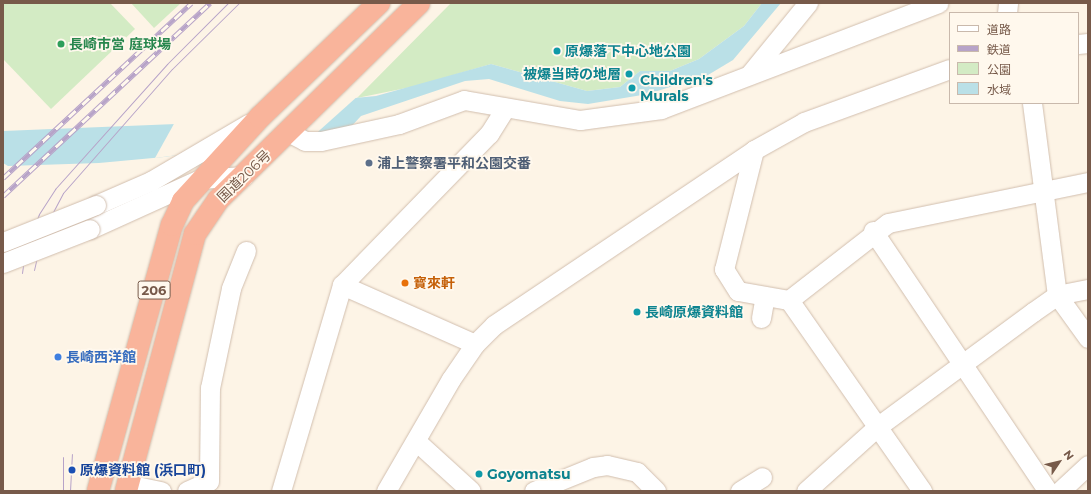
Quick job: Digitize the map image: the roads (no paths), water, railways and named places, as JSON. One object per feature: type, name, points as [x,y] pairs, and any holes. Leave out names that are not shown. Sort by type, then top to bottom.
[{"type":"highway","name":"国道206号","points":[[98,491],[172,225],[183,201],[200,179],[260,116],[378,3]]},
{"type":"highway","name":"国道206号","points":[[127,488],[195,234],[218,200],[290,133],[419,3]]},
{"type":"street","points":[[749,76],[808,3]]},
{"type":"street","points":[[290,133],[305,141],[321,141],[399,124],[464,100],[551,117],[606,119],[661,109],[938,3]]},
{"type":"street","points":[[386,491],[475,344],[494,325],[754,150],[804,122],[949,69]]},
{"type":"street","points":[[1032,104],[1057,295],[1088,338]]},
{"type":"street","points":[[281,491],[342,285],[489,134],[505,108]]},
{"type":"street","points":[[3,242],[96,205],[150,181],[260,116]]},
{"type":"street","points":[[754,150],[724,269],[738,291],[789,300],[922,491]]},
{"type":"street","points":[[3,263],[90,229],[200,179],[244,176]]},
{"type":"street","points":[[789,300],[873,232],[916,215],[1088,182]]},
{"type":"street","points":[[873,232],[963,363],[1048,491]]},
{"type":"street","points":[[187,491],[209,481],[210,388],[231,288],[246,251]]},
{"type":"street","points":[[342,285],[475,344]]},
{"type":"street","points":[[806,491],[877,427],[1057,295],[1088,289]]},
{"type":"street","points":[[761,318],[765,296]]},
{"type":"street","points":[[416,441],[471,491]]},
{"type":"street","points":[[534,491],[593,467],[607,465],[638,472],[656,491]]},
{"type":"street","points":[[1060,491],[1088,465]]},
{"type":"street","points":[[740,491],[762,477]]},
{"type":"street","points":[[127,488],[161,491]]},
{"type":"water","points":[[762,3],[781,3],[733,60],[708,75],[648,94],[588,104],[560,101],[489,79],[465,81],[361,116],[348,130],[164,157],[99,163],[8,166],[3,163],[3,131],[176,124],[227,110],[376,96],[491,64],[587,91],[620,87],[640,71],[670,71],[699,59],[744,26]]},
{"type":"tram line","points":[[22,273],[25,252],[39,214],[55,189],[167,64],[228,3]]},
{"type":"tram line","points":[[34,270],[43,231],[63,193],[172,69],[239,3]]},
{"type":"tram line","points":[[70,491],[72,454]]},
{"type":"tram line","points":[[63,457],[63,491]]},
{"type":"railway","points":[[3,178],[191,3]]},
{"type":"railway","points":[[3,196],[210,3]]},
{"type":"place","name":"長崎市営 庭球場","points":[[61,44]]},
{"type":"place","name":"原爆落下中心地公園","points":[[557,51]]},
{"type":"place","name":"被爆当時の地層","points":[[629,74]]},
{"type":"place","name":"Children's Murals","points":[[632,88]]},
{"type":"place","name":"浦上警察署平和公園交番","points":[[369,163]]},
{"type":"place","name":"寳來軒","points":[[405,283]]},
{"type":"place","name":"長崎原爆資料館","points":[[637,312]]},
{"type":"place","name":"長崎西洋館","points":[[58,357]]},
{"type":"place","name":"原爆資料館 (浜口町)","points":[[72,470]]},
{"type":"place","name":"Goyomatsu","points":[[479,474]]}]
